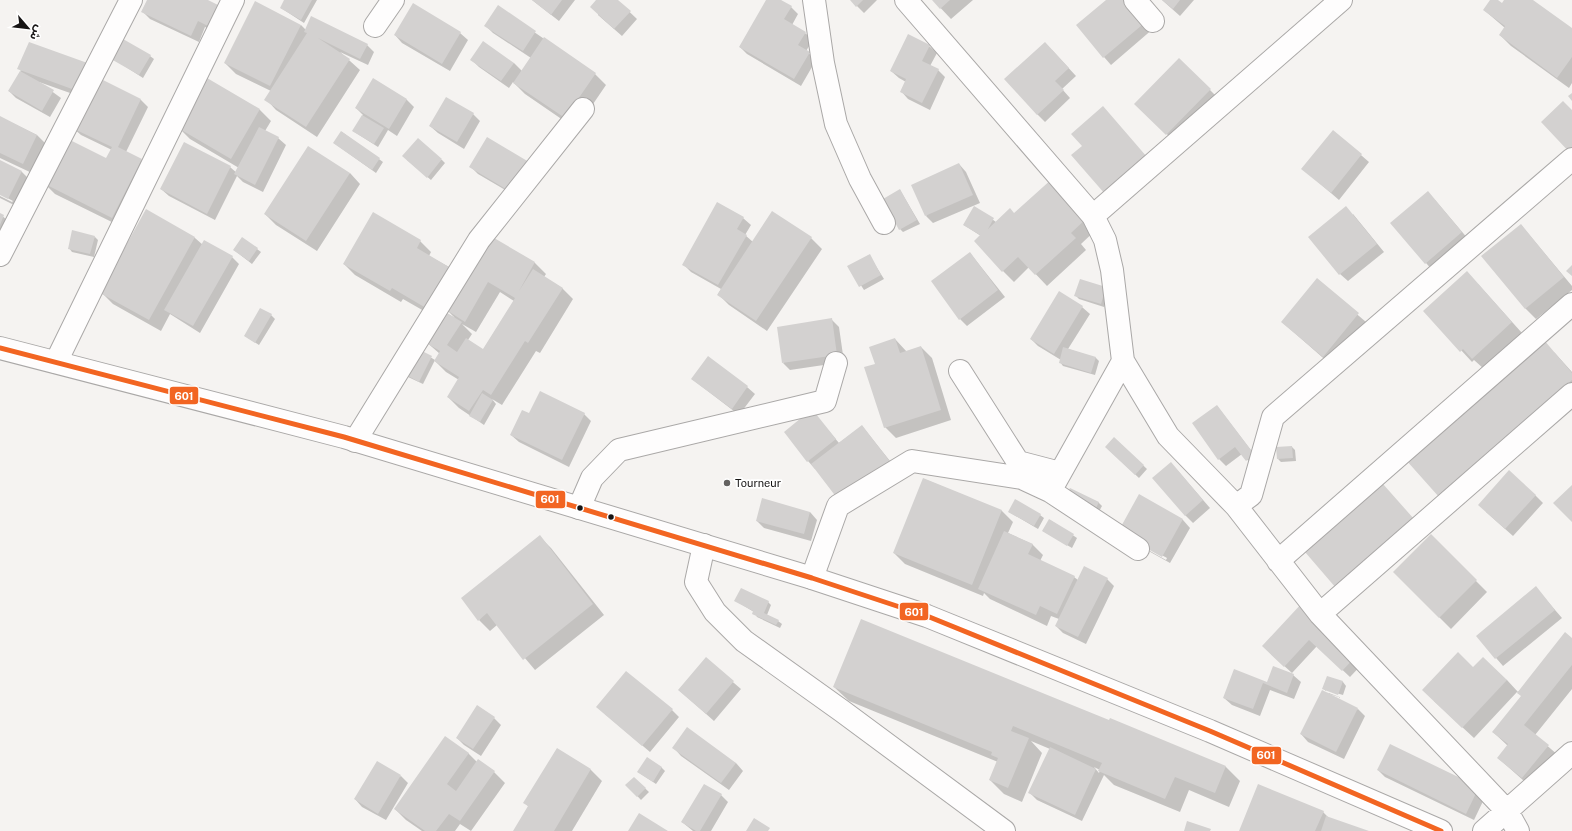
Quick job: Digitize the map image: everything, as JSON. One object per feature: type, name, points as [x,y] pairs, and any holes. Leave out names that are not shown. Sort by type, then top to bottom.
[{"type":"street","points":[[0,255],[131,0]]},
{"type":"street","points":[[56,362],[233,0]]},
{"type":"street","points":[[374,26],[393,0]]},
{"type":"street","points":[[814,0],[823,63],[836,124],[860,179],[884,223]]},
{"type":"street","points":[[906,0],[1093,216],[1105,240],[1112,270],[1123,361],[1168,436],[1236,506],[1320,614],[1507,811],[1518,831]]},
{"type":"street","points":[[1135,0],[1153,21]]},
{"type":"street","points":[[1093,216],[1341,0]]},
{"type":"street","points":[[355,440],[479,240],[583,109]]},
{"type":"street","points":[[1236,506],[1251,495],[1273,417],[1572,159]]},
{"type":"street","points":[[1278,560],[1572,304]]},
{"type":"street","points":[[0,348],[355,440],[812,578],[934,619],[1210,731],[1441,831]]},
{"type":"street","points":[[1055,482],[1123,361]]},
{"type":"street","points":[[579,508],[592,478],[619,450],[824,401],[836,364]]},
{"type":"street","points":[[960,371],[1018,462],[1055,482],[1138,549]]},
{"type":"street","points":[[1320,614],[1572,394]]},
{"type":"street","points":[[812,578],[838,506],[912,461],[1055,482]]},
{"type":"street","points":[[704,545],[696,582],[714,612],[744,641],[849,716],[1004,831]]},
{"type":"street","points":[[1484,831],[1572,753]]},
{"type":"building","points":[[147,0],[208,0],[228,10],[218,31],[198,21],[191,36],[141,12]]},
{"type":"building","points":[[284,0],[312,0],[301,20],[280,8]]},
{"type":"building","points":[[532,0],[562,0],[551,15]]},
{"type":"building","points":[[596,0],[618,0],[631,11],[614,29],[590,7]]},
{"type":"building","points":[[766,0],[781,0],[792,6],[784,19],[806,32],[798,45],[810,52],[794,79],[739,47]]},
{"type":"building","points":[[850,0],[863,0],[856,7]]},
{"type":"building","points":[[932,0],[950,0],[940,9]]},
{"type":"building","points":[[1106,0],[1131,0],[1148,20],[1103,58],[1076,25]]},
{"type":"building","points":[[1162,0],[1180,0],[1173,9]]},
{"type":"building","points":[[1490,0],[1498,0],[1502,3],[1504,0],[1533,0],[1572,28],[1572,57],[1557,78],[1499,35],[1505,26],[1483,10]]},
{"type":"building","points":[[255,1],[301,25],[270,86],[224,63]]},
{"type":"building","points":[[413,3],[461,32],[442,64],[394,35]]},
{"type":"building","points":[[498,5],[536,31],[523,51],[484,26]]},
{"type":"building","points":[[311,16],[368,44],[360,59],[318,38],[350,59],[306,127],[264,100],[307,33],[304,32]]},
{"type":"building","points":[[908,34],[930,45],[922,61],[939,69],[922,103],[900,92],[906,79],[890,71]]},
{"type":"building","points":[[544,37],[596,73],[565,118],[513,83]]},
{"type":"building","points":[[123,39],[151,55],[139,75],[111,59]]},
{"type":"building","points":[[483,41],[514,63],[501,81],[470,60]]},
{"type":"building","points":[[29,42],[93,65],[83,93],[17,69]]},
{"type":"building","points":[[1045,42],[1069,68],[1055,81],[1064,90],[1037,115],[1004,79]]},
{"type":"building","points":[[1179,58],[1211,89],[1166,135],[1134,104]]},
{"type":"building","points":[[20,71],[54,90],[42,111],[8,91]]},
{"type":"building","points":[[97,77],[141,99],[118,147],[142,159],[112,218],[43,183],[66,138],[106,158],[112,147],[72,128]]},
{"type":"building","points":[[207,78],[260,109],[231,159],[178,128]]},
{"type":"building","points":[[373,78],[407,99],[389,129],[355,108]]},
{"type":"building","points":[[1572,93],[1572,101],[1568,96]]},
{"type":"building","points":[[446,97],[474,113],[457,142],[429,126]]},
{"type":"building","points":[[1563,101],[1572,110],[1572,155],[1541,122]]},
{"type":"building","points":[[1103,106],[1147,157],[1105,194],[1071,155],[1082,146],[1071,134]]},
{"type":"building","points":[[362,115],[384,128],[374,144],[352,131]]},
{"type":"building","points":[[0,116],[37,135],[23,164],[0,153]]},
{"type":"building","points":[[259,127],[279,137],[255,185],[234,174]]},
{"type":"building","points":[[1333,130],[1362,154],[1331,193],[1301,169]]},
{"type":"building","points":[[341,131],[380,158],[372,170],[333,143]]},
{"type":"building","points":[[487,137],[529,162],[511,192],[469,167]]},
{"type":"building","points":[[418,138],[442,159],[427,178],[402,156]]},
{"type":"building","points":[[184,142],[231,166],[207,214],[160,189]]},
{"type":"building","points":[[308,146],[350,173],[306,241],[264,214]]},
{"type":"building","points":[[0,160],[22,171],[8,199],[0,195]]},
{"type":"building","points":[[959,163],[973,195],[925,216],[911,185]]},
{"type":"building","points":[[1053,178],[1088,217],[1071,233],[1076,238],[1035,275],[1018,257],[1002,272],[974,241],[980,235],[963,225],[974,206],[994,218],[988,229],[1010,208],[1014,213]]},
{"type":"building","points":[[900,189],[917,220],[899,230],[883,199]]},
{"type":"building","points":[[1428,191],[1462,232],[1425,264],[1390,223]]},
{"type":"building","points":[[717,202],[744,217],[737,229],[747,235],[718,285],[682,265]]},
{"type":"building","points":[[1346,206],[1377,244],[1339,275],[1308,237]]},
{"type":"building","points":[[146,209],[195,237],[149,320],[100,293]]},
{"type":"building","points":[[772,211],[812,237],[756,321],[717,295]]},
{"type":"building","points":[[373,212],[421,240],[417,248],[449,267],[426,308],[392,288],[390,291],[343,264]]},
{"type":"building","points":[[0,213],[4,215],[0,225]]},
{"type":"building","points":[[1521,224],[1564,277],[1525,309],[1481,256]]},
{"type":"building","points":[[72,230],[95,236],[90,254],[68,249]]},
{"type":"building","points":[[489,235],[535,262],[519,291],[533,269],[563,288],[528,343],[525,341],[491,395],[483,390],[469,411],[447,397],[459,377],[434,361],[440,351],[423,341],[442,310],[462,322],[447,345],[457,352],[466,338],[483,349],[515,298],[488,282],[465,322],[445,309]]},
{"type":"building","points":[[242,237],[258,248],[249,261],[233,250]]},
{"type":"building","points":[[204,240],[233,256],[193,326],[164,310]]},
{"type":"building","points":[[970,252],[998,290],[959,320],[931,281]]},
{"type":"building","points":[[870,254],[881,275],[859,287],[847,266]]},
{"type":"building","points":[[1572,265],[1572,276],[1566,271]]},
{"type":"building","points":[[1467,271],[1512,322],[1472,359],[1463,349],[1460,352],[1423,311]]},
{"type":"building","points":[[1317,278],[1359,313],[1323,357],[1281,322]]},
{"type":"building","points":[[1080,279],[1106,287],[1101,304],[1074,296]]},
{"type":"building","points":[[1059,291],[1083,306],[1054,354],[1030,339]]},
{"type":"building","points":[[260,308],[272,314],[255,343],[244,336]]},
{"type":"building","points":[[832,318],[837,355],[782,363],[777,327]]},
{"type":"building","points":[[895,338],[900,353],[921,346],[941,410],[884,428],[864,367],[875,364],[869,347]]},
{"type":"building","points":[[1544,340],[1572,373],[1572,380],[1439,497],[1406,460]]},
{"type":"building","points":[[1063,347],[1096,357],[1091,373],[1059,363]]},
{"type":"building","points":[[416,348],[432,356],[419,382],[403,373]]},
{"type":"building","points":[[708,356],[748,386],[732,409],[691,379]]},
{"type":"building","points":[[540,391],[585,413],[562,460],[510,435],[522,410],[529,413]]},
{"type":"building","points":[[482,393],[493,400],[480,422],[469,416]]},
{"type":"building","points":[[1217,405],[1254,454],[1246,461],[1235,447],[1218,460],[1192,423]]},
{"type":"building","points":[[812,409],[836,439],[807,462],[784,432]]},
{"type":"building","points":[[862,425],[891,463],[840,502],[811,464]]},
{"type":"building","points":[[1114,437],[1144,465],[1135,475],[1105,447]]},
{"type":"building","points":[[1292,446],[1293,458],[1277,459],[1276,447]]},
{"type":"building","points":[[1171,462],[1203,500],[1185,516],[1152,478]]},
{"type":"building","points":[[1509,470],[1536,495],[1505,529],[1478,505]]},
{"type":"building","points":[[923,478],[1002,510],[972,585],[893,553]]},
{"type":"building","points":[[1383,484],[1414,519],[1336,588],[1305,552]]},
{"type":"building","points":[[1572,485],[1572,522],[1553,503]]},
{"type":"building","points":[[1070,488],[1099,502],[1093,514],[1064,501]]},
{"type":"building","points":[[1139,494],[1183,519],[1162,557],[1118,532]]},
{"type":"building","points":[[762,498],[810,512],[804,534],[756,521]]},
{"type":"building","points":[[1015,499],[1041,514],[1034,526],[1008,512]]},
{"type":"building","points":[[1049,519],[1074,534],[1067,546],[1042,531]]},
{"type":"building","points":[[1004,531],[1033,544],[1028,554],[1075,576],[1057,614],[1040,606],[1036,615],[978,589]]},
{"type":"building","points":[[1431,534],[1477,580],[1439,618],[1393,572]]},
{"type":"building","points":[[540,535],[593,604],[523,660],[487,613],[478,621],[461,598]]},
{"type":"building","points":[[1084,566],[1108,578],[1078,637],[1055,626]]},
{"type":"building","points":[[1536,586],[1555,610],[1495,659],[1476,636]]},
{"type":"building","points":[[741,588],[769,601],[764,613],[779,620],[776,625],[752,614],[753,611],[734,601]]},
{"type":"building","points":[[1303,602],[1359,653],[1342,671],[1309,640],[1284,667],[1262,646]]},
{"type":"building","points":[[861,619],[1226,766],[1215,793],[1175,777],[1165,799],[1098,771],[1102,763],[1013,726],[1011,731],[1029,738],[1008,788],[989,780],[998,758],[991,755],[992,752],[833,687]]},
{"type":"building","points":[[1565,632],[1572,638],[1572,665],[1524,725],[1549,745],[1522,778],[1497,758],[1508,744],[1492,732],[1521,696],[1517,693]]},
{"type":"building","points":[[1458,652],[1473,667],[1483,657],[1507,680],[1462,728],[1422,690]]},
{"type":"building","points":[[706,657],[734,681],[706,714],[678,690]]},
{"type":"building","points":[[1273,666],[1294,674],[1287,693],[1263,683],[1253,709],[1223,698],[1234,669],[1267,682]]},
{"type":"building","points":[[626,671],[673,709],[642,746],[596,707]]},
{"type":"building","points":[[1327,676],[1343,681],[1338,695],[1322,689]]},
{"type":"building","points":[[1322,690],[1358,708],[1336,752],[1300,734]]},
{"type":"building","points":[[477,705],[495,717],[473,749],[456,738]]},
{"type":"building","points":[[687,727],[736,763],[721,783],[672,748]]},
{"type":"building","points":[[445,736],[469,753],[447,784],[456,791],[478,759],[495,771],[460,821],[449,814],[436,831],[425,831],[394,809]]},
{"type":"building","points":[[1390,744],[1479,787],[1466,814],[1377,770]]},
{"type":"building","points":[[1050,747],[1096,769],[1075,815],[1028,793]]},
{"type":"building","points":[[557,748],[591,769],[554,831],[513,831],[528,806],[523,803]]},
{"type":"building","points":[[647,757],[662,767],[653,782],[637,772]]},
{"type":"building","points":[[377,761],[401,775],[378,814],[354,799]]},
{"type":"building","points":[[634,777],[646,788],[637,797],[625,785]]},
{"type":"building","points":[[704,784],[722,794],[700,831],[696,831],[681,822]]},
{"type":"building","points":[[1258,784],[1324,811],[1315,831],[1239,831]]},
{"type":"building","points":[[639,813],[668,831],[628,831]]},
{"type":"building","points":[[1326,816],[1369,831],[1321,831]]},
{"type":"building","points":[[754,818],[770,828],[768,831],[746,831]]},
{"type":"building","points":[[1187,821],[1211,829],[1210,831],[1184,831]]},
{"type":"transit line","name":"601","points":[[0,348],[344,437],[812,578],[927,616],[1210,731],[1441,831]]},
{"type":"place","name":"Tourneur","points":[[727,483]]}]
